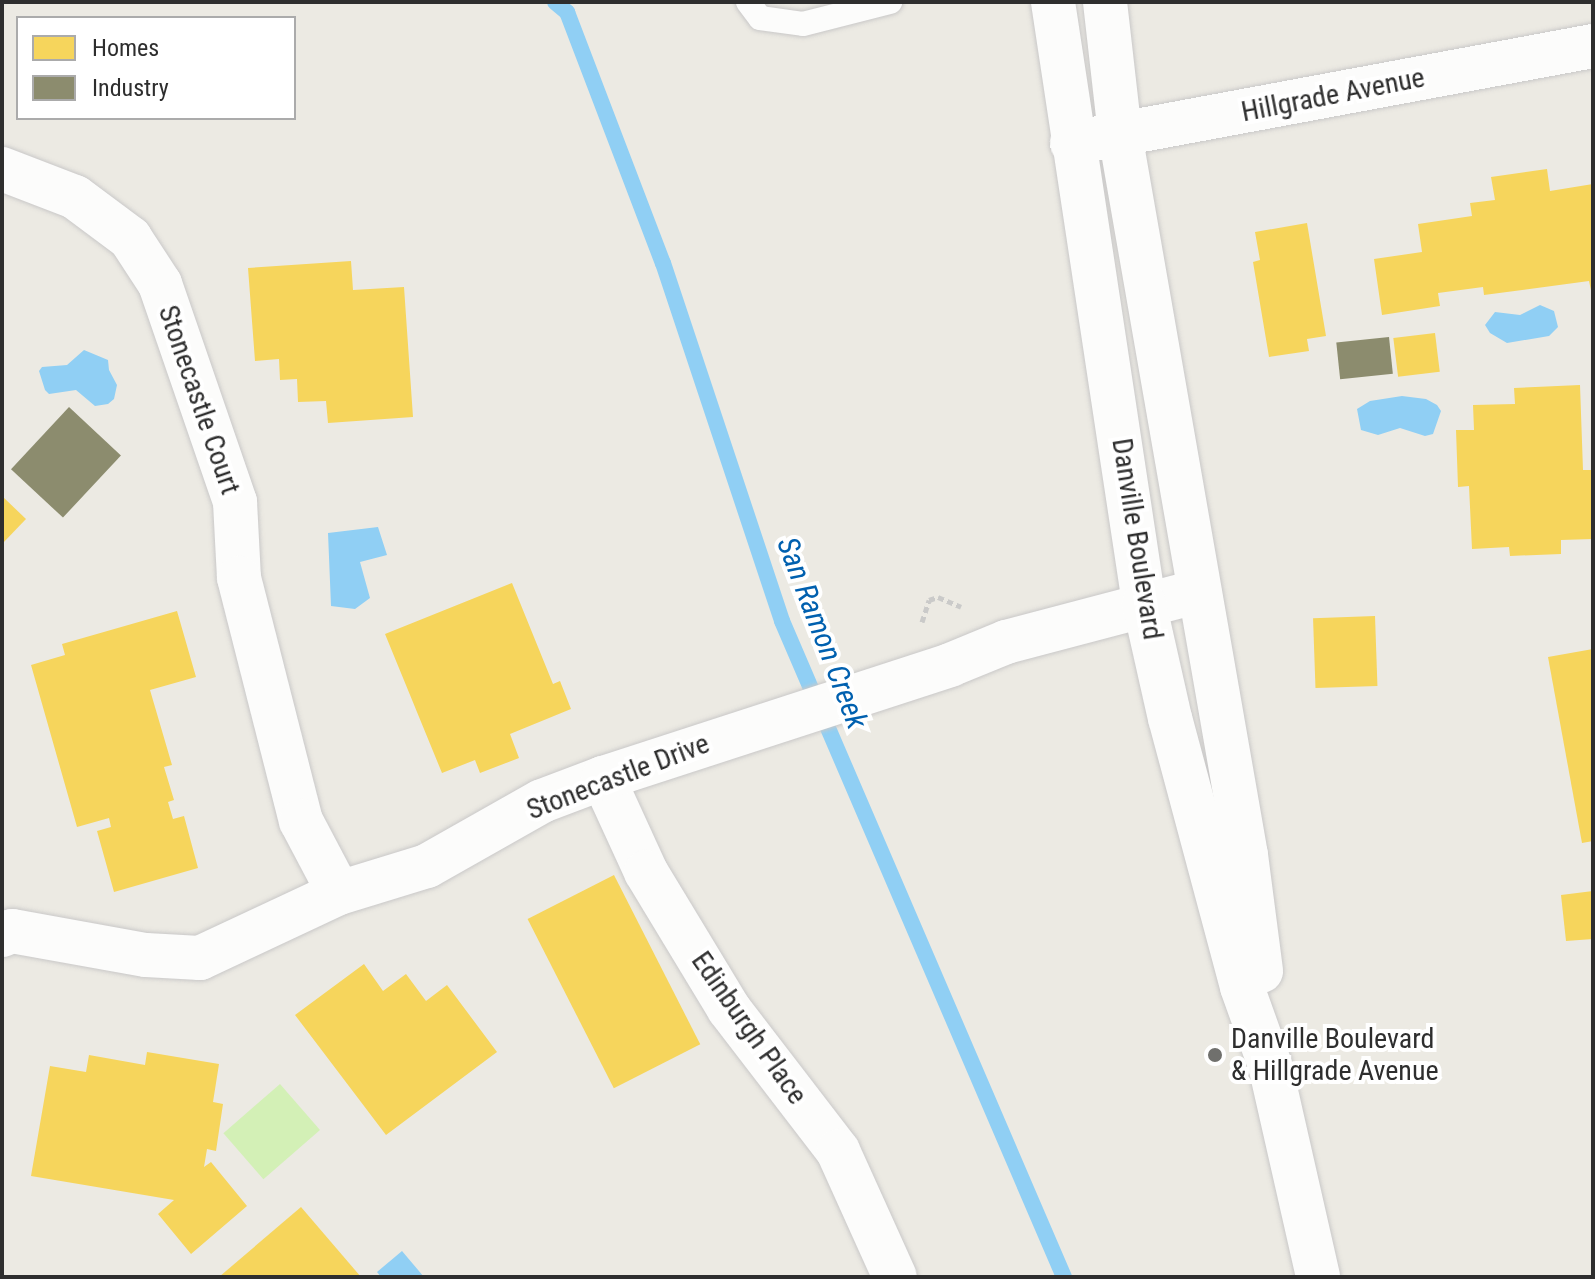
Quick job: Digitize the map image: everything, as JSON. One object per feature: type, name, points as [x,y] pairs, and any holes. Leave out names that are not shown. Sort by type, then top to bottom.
[{"type":"street","name":"Danville Boulevard","points":[[1053,2],[1144,603],[1170,718],[1242,987],[1270,1065]]},
{"type":"street","name":"Danville Boulevard","points":[[1105,2],[1120,134],[1246,855],[1270,1065],[1318,1277]]},
{"type":"street","name":"Hillgrade Avenue","points":[[1072,143],[1593,46]]},
{"type":"street","name":"Stonecastle Court","points":[[2,169],[75,197],[130,238],[160,284],[235,502],[239,578],[301,821],[339,893]]},
{"type":"street","name":"Stonecastle Drive","points":[[2,935],[12,931],[146,955],[200,958],[339,893],[427,866],[542,801],[603,778],[950,665],[1006,642],[1144,603],[1199,591]]},
{"type":"street","name":"Edinburgh Place","points":[[603,778],[646,872],[729,1009],[838,1151],[895,1277]]},
{"type":"lane","points":[[748,2],[760,18],[803,24],[890,2]]},
{"type":"green space","points":[[280,1084],[320,1130],[263,1179],[223,1133]]},
{"type":"water","points":[[1540,305],[1554,311],[1558,327],[1549,336],[1507,343],[1490,333],[1485,325],[1495,312],[1520,315]]},
{"type":"water","points":[[84,350],[108,360],[109,370],[117,385],[114,399],[108,404],[95,406],[76,390],[49,394],[45,390],[39,371],[42,367],[67,365]]},
{"type":"water","points":[[1402,396],[1426,399],[1437,405],[1441,411],[1433,434],[1425,436],[1400,428],[1378,435],[1361,430],[1357,409],[1370,401]]},
{"type":"water","points":[[378,527],[387,555],[360,562],[370,598],[355,609],[331,606],[328,533]]},
{"type":"water","points":[[402,1251],[424,1277],[381,1277],[377,1272]]},
{"type":"building: Homes","points":[[1547,169],[1550,191],[1593,184],[1593,300],[1589,281],[1484,295],[1483,287],[1438,293],[1440,306],[1382,315],[1374,259],[1422,252],[1418,224],[1472,216],[1470,203],[1495,200],[1491,177]]},
{"type":"building: Homes","points":[[1307,223],[1326,336],[1307,339],[1309,351],[1269,357],[1253,262],[1260,260],[1255,232]]},
{"type":"building: Homes","points":[[351,261],[353,290],[404,287],[413,417],[328,423],[326,401],[298,402],[297,379],[280,380],[279,359],[255,361],[248,268]]},
{"type":"building: Homes","points":[[1435,333],[1440,372],[1398,377],[1393,338]]},
{"type":"building: Homes","points":[[1580,385],[1583,470],[1593,470],[1593,539],[1561,540],[1561,554],[1510,556],[1509,547],[1472,549],[1469,486],[1458,487],[1456,430],[1474,430],[1473,405],[1515,404],[1514,388]]},
{"type":"building: Homes","points":[[2,496],[26,519],[2,544]]},
{"type":"building: Homes","points":[[512,583],[553,684],[560,681],[571,709],[510,734],[519,758],[480,773],[475,760],[442,773],[385,634]]},
{"type":"building: Homes","points":[[177,611],[196,677],[150,690],[172,765],[164,767],[174,800],[168,802],[173,819],[184,816],[198,868],[114,892],[97,831],[111,827],[109,818],[77,827],[31,665],[65,655],[62,644]]},
{"type":"building: Homes","points":[[1375,616],[1377,686],[1315,688],[1313,618]]},
{"type":"building: Homes","points":[[1593,649],[1593,841],[1582,843],[1548,657]]},
{"type":"building: Homes","points":[[614,875],[700,1044],[614,1088],[528,919]]},
{"type":"building: Homes","points":[[1593,891],[1593,939],[1566,941],[1561,895]]},
{"type":"building: Homes","points":[[364,964],[383,991],[406,974],[426,1001],[447,985],[497,1052],[386,1135],[295,1015]]},
{"type":"building: Homes","points":[[147,1052],[219,1064],[213,1102],[223,1104],[216,1151],[207,1149],[204,1167],[211,1162],[247,1206],[191,1254],[158,1214],[174,1200],[31,1176],[50,1066],[86,1072],[89,1055],[145,1065]]},
{"type":"building: Homes","points":[[301,1207],[361,1277],[219,1277]]},
{"type":"building: Industry","points":[[1389,337],[1393,374],[1340,379],[1336,343]]},
{"type":"building: Industry","points":[[69,407],[121,455],[63,518],[11,469]]},
{"type":"waterway","name":"San Ramon Creek","points":[[555,2],[567,12],[663,263],[782,621],[1064,1277]]},
{"type":"place","name":"Danville Boulevard & Hillgrade Avenue","points":[[1215,1055]]}]
